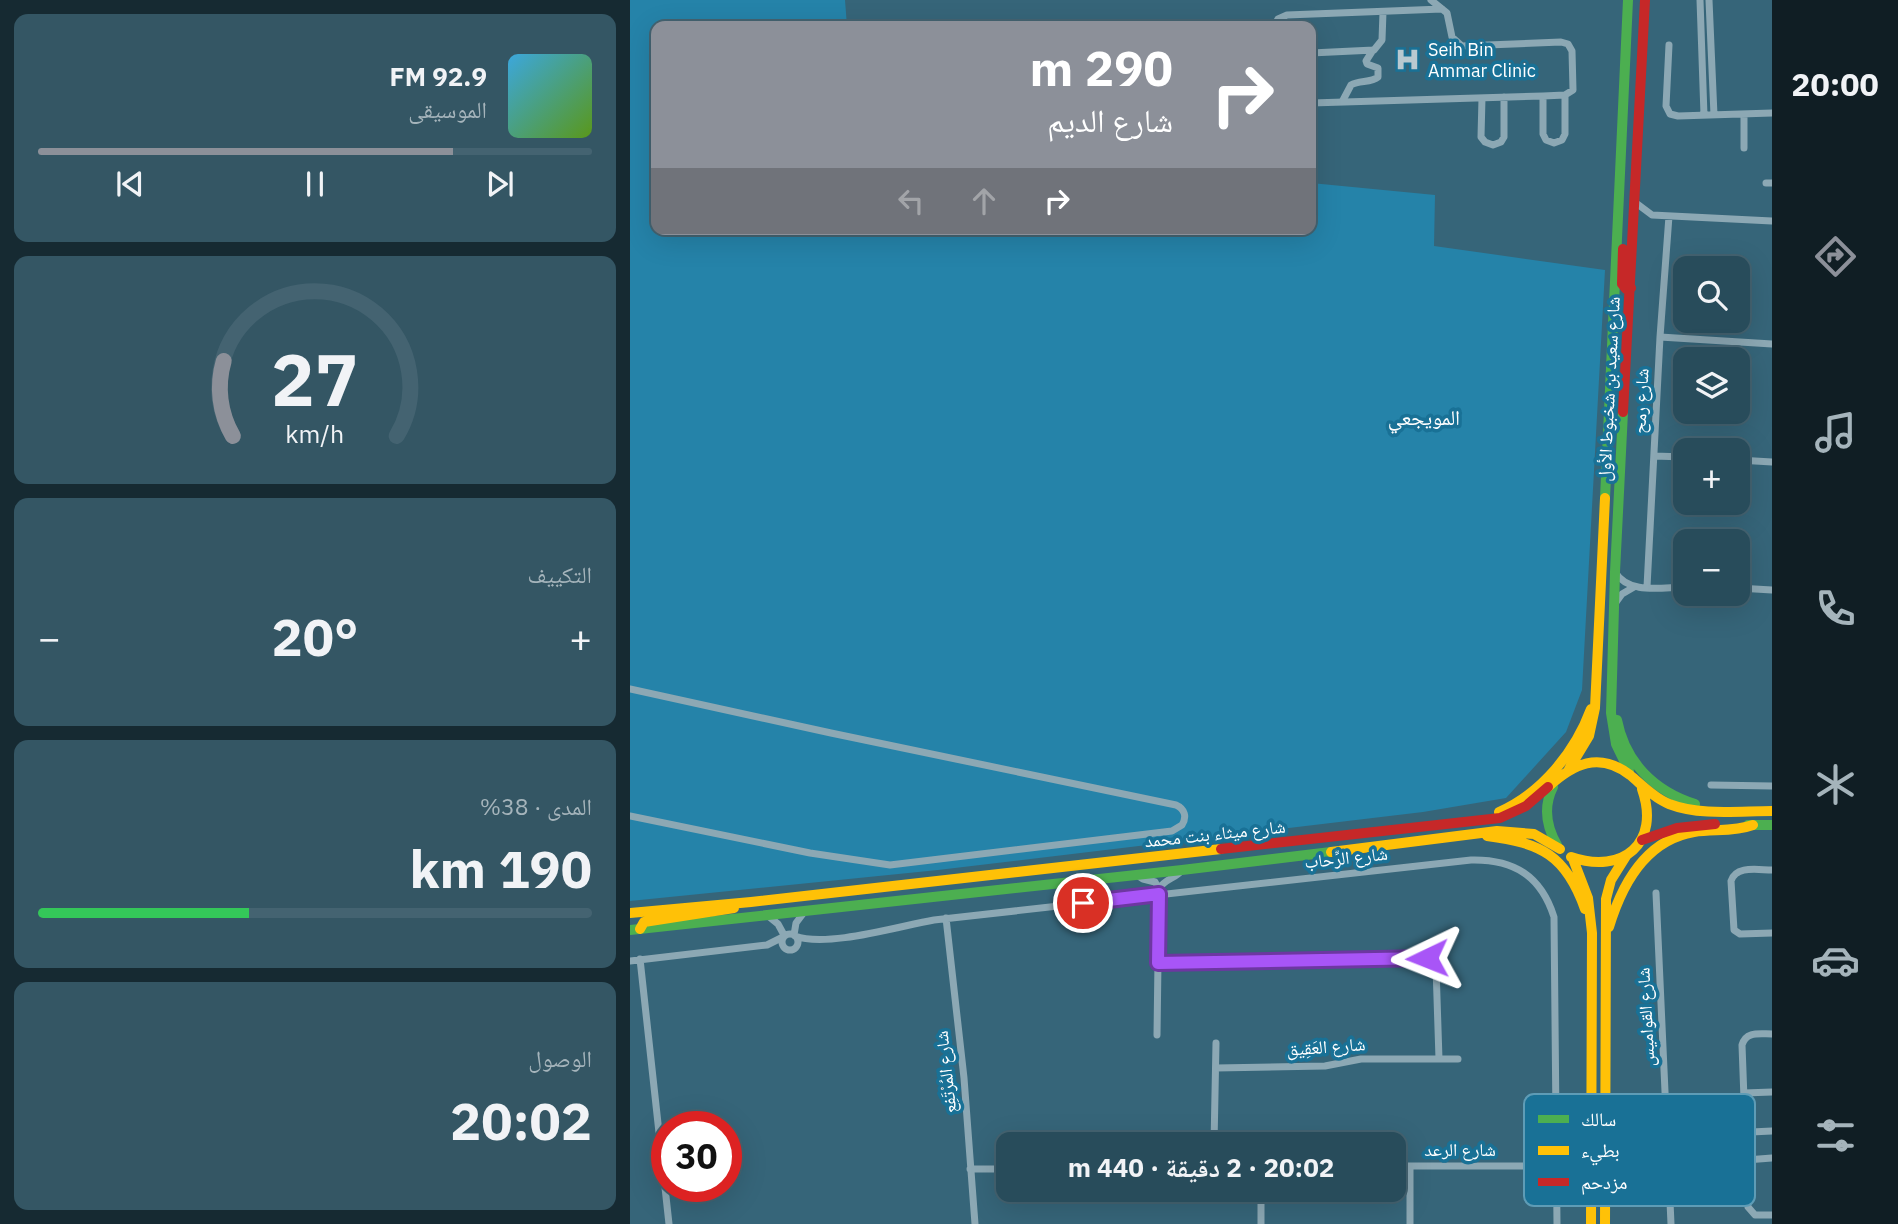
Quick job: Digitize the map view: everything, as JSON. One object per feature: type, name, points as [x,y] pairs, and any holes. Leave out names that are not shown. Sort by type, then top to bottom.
[{"type":"main road","name":"شارع سعيد بن شخبوط الأول","points":[[1569,770],[1589,736],[1596,696],[1628,0]]},
{"type":"main road","name":"شارع سعيد بن شخبوط الأول","points":[[1631,774],[1616,749],[1612,736],[1612,697],[1615,572],[1645,0]]},
{"type":"main road","points":[[1626,62],[1635,65],[1634,95],[1639,107]]},
{"type":"main road","points":[[1617,229],[1623,243],[1622,284],[1624,288],[1631,288]]},
{"type":"main road","points":[[1471,820],[1510,808],[1528,795],[1573,747],[1596,696]]},
{"type":"main road","points":[[1612,697],[1623,744],[1663,792],[1684,802],[1743,810]]},
{"type":"main road","name":"شارع ميثاء بنت محمد","points":[[630,913],[751,902],[1500,818],[1531,805],[1569,770],[1581,764],[1601,762],[1621,767],[1657,798],[1678,807],[1772,811]]},
{"type":"main road","points":[[1557,781],[1548,801],[1546,822],[1560,849],[1582,863],[1601,865],[1626,856]]},
{"type":"main road","points":[[1640,784],[1647,797],[1649,812],[1648,827],[1642,840]]},
{"type":"main road","points":[[1604,1094],[1605,909],[1608,890],[1626,856],[1642,840],[1684,824],[1772,825]]},
{"type":"main road","points":[[1607,934],[1616,900],[1626,881],[1663,842],[1691,832],[1741,830],[1753,825]]},
{"type":"main road","name":"شارع ميثاء بنت محمد","points":[[635,930],[1182,870],[1497,831],[1526,832],[1543,837],[1560,849]]},
{"type":"main road","points":[[1471,834],[1520,840],[1545,852],[1573,880],[1592,933]]},
{"type":"main road","points":[[1573,859],[1588,898],[1592,933],[1590,1094]]},
{"type":"main road","points":[[635,930],[644,922],[730,910],[751,902]]},
{"type":"main road","points":[[1591,1206],[1591,1224]]},
{"type":"main road","points":[[1605,1206],[1605,1224]]},
{"type":"street","points":[[1316,103],[1543,96],[1565,95],[1571,92],[1574,87],[1573,51],[1568,44],[1462,46],[1452,37],[1449,17],[1431,0]]},
{"type":"street","points":[[1700,0],[1704,115]]},
{"type":"street","points":[[1709,0],[1714,115]]},
{"type":"street","points":[[1277,21],[1287,15],[1443,9]]},
{"type":"street","points":[[1342,102],[1351,85],[1378,77],[1378,68],[1366,61],[1382,40],[1383,12]]},
{"type":"street","points":[[1669,45],[1667,110],[1678,116],[1772,113]]},
{"type":"street","points":[[1316,52],[1374,50]]},
{"type":"street","points":[[1543,96],[1543,134],[1546,140],[1554,143],[1562,140],[1565,134],[1565,95]]},
{"type":"street","points":[[1482,98],[1481,137],[1493,145],[1501,142],[1504,137],[1504,97]]},
{"type":"street","points":[[1744,114],[1744,148]]},
{"type":"street","points":[[1636,203],[1652,215]]},
{"type":"street","points":[[1634,227],[1642,219],[1652,215],[1772,221]]},
{"type":"street","name":"شارع رمح","points":[[1647,587],[1669,216]]},
{"type":"street","points":[[1660,337],[1772,344]]},
{"type":"street","points":[[1654,456],[1673,457]]},
{"type":"street","points":[[1750,461],[1772,462]]},
{"type":"street","points":[[1615,572],[1623,582],[1634,587],[1673,587]]},
{"type":"street","points":[[1614,604],[1622,594],[1634,587]]},
{"type":"street","points":[[1750,589],[1772,590]]},
{"type":"street","points":[[630,688],[1176,805],[1181,808],[1185,817],[1180,828],[1172,831],[890,864],[810,853],[630,816]]},
{"type":"street","points":[[1711,785],[1772,786]]},
{"type":"street","name":"شارع الرِّحاب","points":[[795,936],[811,940],[883,932],[946,918],[1159,891],[1471,860],[1499,862],[1528,874],[1549,901],[1553,918],[1555,1094]]},
{"type":"street","points":[[1159,891],[1165,881],[1182,870]]},
{"type":"street","points":[[1772,870],[1735,872],[1732,878],[1734,930],[1740,934],[1772,933]]},
{"type":"street","points":[[1137,875],[1155,882],[1159,891],[1157,1035]]},
{"type":"street","name":"شارع القواميس","points":[[1656,893],[1665,1094]]},
{"type":"street","points":[[630,961],[767,945],[786,950],[795,949],[796,923],[806,910]]},
{"type":"street","points":[[766,915],[778,924],[786,950]]},
{"type":"street","name":"شارع المُرْتَفِع","points":[[946,918],[964,1078],[975,1224]]},
{"type":"street","points":[[767,945],[790,933],[795,936]]},
{"type":"street","name":"شارع الرِّحاب","points":[[795,949],[811,940]]},
{"type":"street","points":[[1158,963],[1430,959],[1436,967],[1438,1059]]},
{"type":"street","points":[[640,960],[669,1224]]},
{"type":"street","points":[[1772,1034],[1750,1034],[1742,1042],[1744,1093],[1772,1092]]},
{"type":"street","points":[[1214,1132],[1216,1042]]},
{"type":"street","name":"شارع العَقِيق","points":[[1216,1068],[1325,1066],[1352,1060],[1458,1059]]},
{"type":"street","name":"شارع الرعد","points":[[1406,1166],[1524,1166]]},
{"type":"street","points":[[1410,1166],[1410,1224]]},
{"type":"street","points":[[970,1169],[996,1168]]},
{"type":"street","points":[[1261,1202],[1261,1224]]},
{"type":"street","name":"شارع الرِّحاب","points":[[1557,1206],[1557,1224]]},
{"type":"street","name":"شارع القواميس","points":[[1670,1206],[1671,1224]]},
{"type":"street","points":[[1749,1206],[1749,1210],[1758,1216],[1772,1215]]},
{"type":"shaded area","points":[[630,0],[845,0],[847,21],[651,21],[651,235],[1316,235],[1316,183],[1435,195],[1434,246],[1605,270],[1582,690],[1566,732],[1506,798],[1423,812],[938,870],[630,901]]},
{"type":"traffic: fast","points":[[1605,498],[1628,0]]},
{"type":"traffic: fast","points":[[1623,412],[1611,713],[1616,744],[1629,771]]},
{"type":"traffic: fast","points":[[1617,720],[1627,749],[1644,773],[1667,791],[1695,804]]},
{"type":"traffic: fast","points":[[1553,787],[1547,816],[1557,845]]},
{"type":"traffic: fast","points":[[1748,825],[1772,825]]},
{"type":"traffic: fast","points":[[630,930],[1331,852]]},
{"type":"traffic: slow","points":[[1569,769],[1589,736],[1595,708],[1605,498]]},
{"type":"traffic: slow","points":[[1499,812],[1529,794],[1555,770],[1576,741],[1591,709]]},
{"type":"traffic: slow","points":[[1548,787],[1567,772],[1587,763],[1597,762],[1619,768],[1658,798],[1681,808],[1720,812],[1772,811]]},
{"type":"traffic: slow","points":[[1571,857],[1607,862],[1621,858],[1633,850],[1642,839],[1646,825],[1647,808],[1642,789]]},
{"type":"traffic: slow","points":[[1609,927],[1629,880],[1638,866],[1662,844],[1694,832],[1731,830],[1753,825]]},
{"type":"traffic: slow","points":[[1331,852],[1497,831],[1534,834],[1560,849]]},
{"type":"traffic: slow","points":[[1487,836],[1522,843],[1549,855],[1569,876],[1585,909]]},
{"type":"traffic: slow","points":[[630,913],[1221,849]]},
{"type":"traffic: slow","points":[[1605,1094],[1606,899],[1611,880],[1626,856]]},
{"type":"traffic: slow","points":[[1573,859],[1588,898],[1592,933],[1591,1094]]},
{"type":"traffic: slow","points":[[640,929],[644,922],[734,908]]},
{"type":"traffic: slow","points":[[1591,1206],[1591,1224]]},
{"type":"traffic: slow","points":[[1605,1206],[1605,1224]]},
{"type":"traffic: jam","points":[[1623,412],[1645,0]]},
{"type":"traffic: jam","points":[[1623,249],[1622,284],[1626,289],[1631,288]]},
{"type":"traffic: jam","points":[[1221,849],[1500,818],[1526,806],[1548,787]]},
{"type":"traffic: jam","points":[[1642,840],[1677,828],[1715,824]]},
{"type":"place","name":"Seih Bin Ammar Clinic","points":[[1408,60]]},
{"type":"district","name":"المويجعي","points":[[1424,418]]},
{"type":"route","points":[[1083,903],[1159,894],[1158,963],[1427,958]]}]
